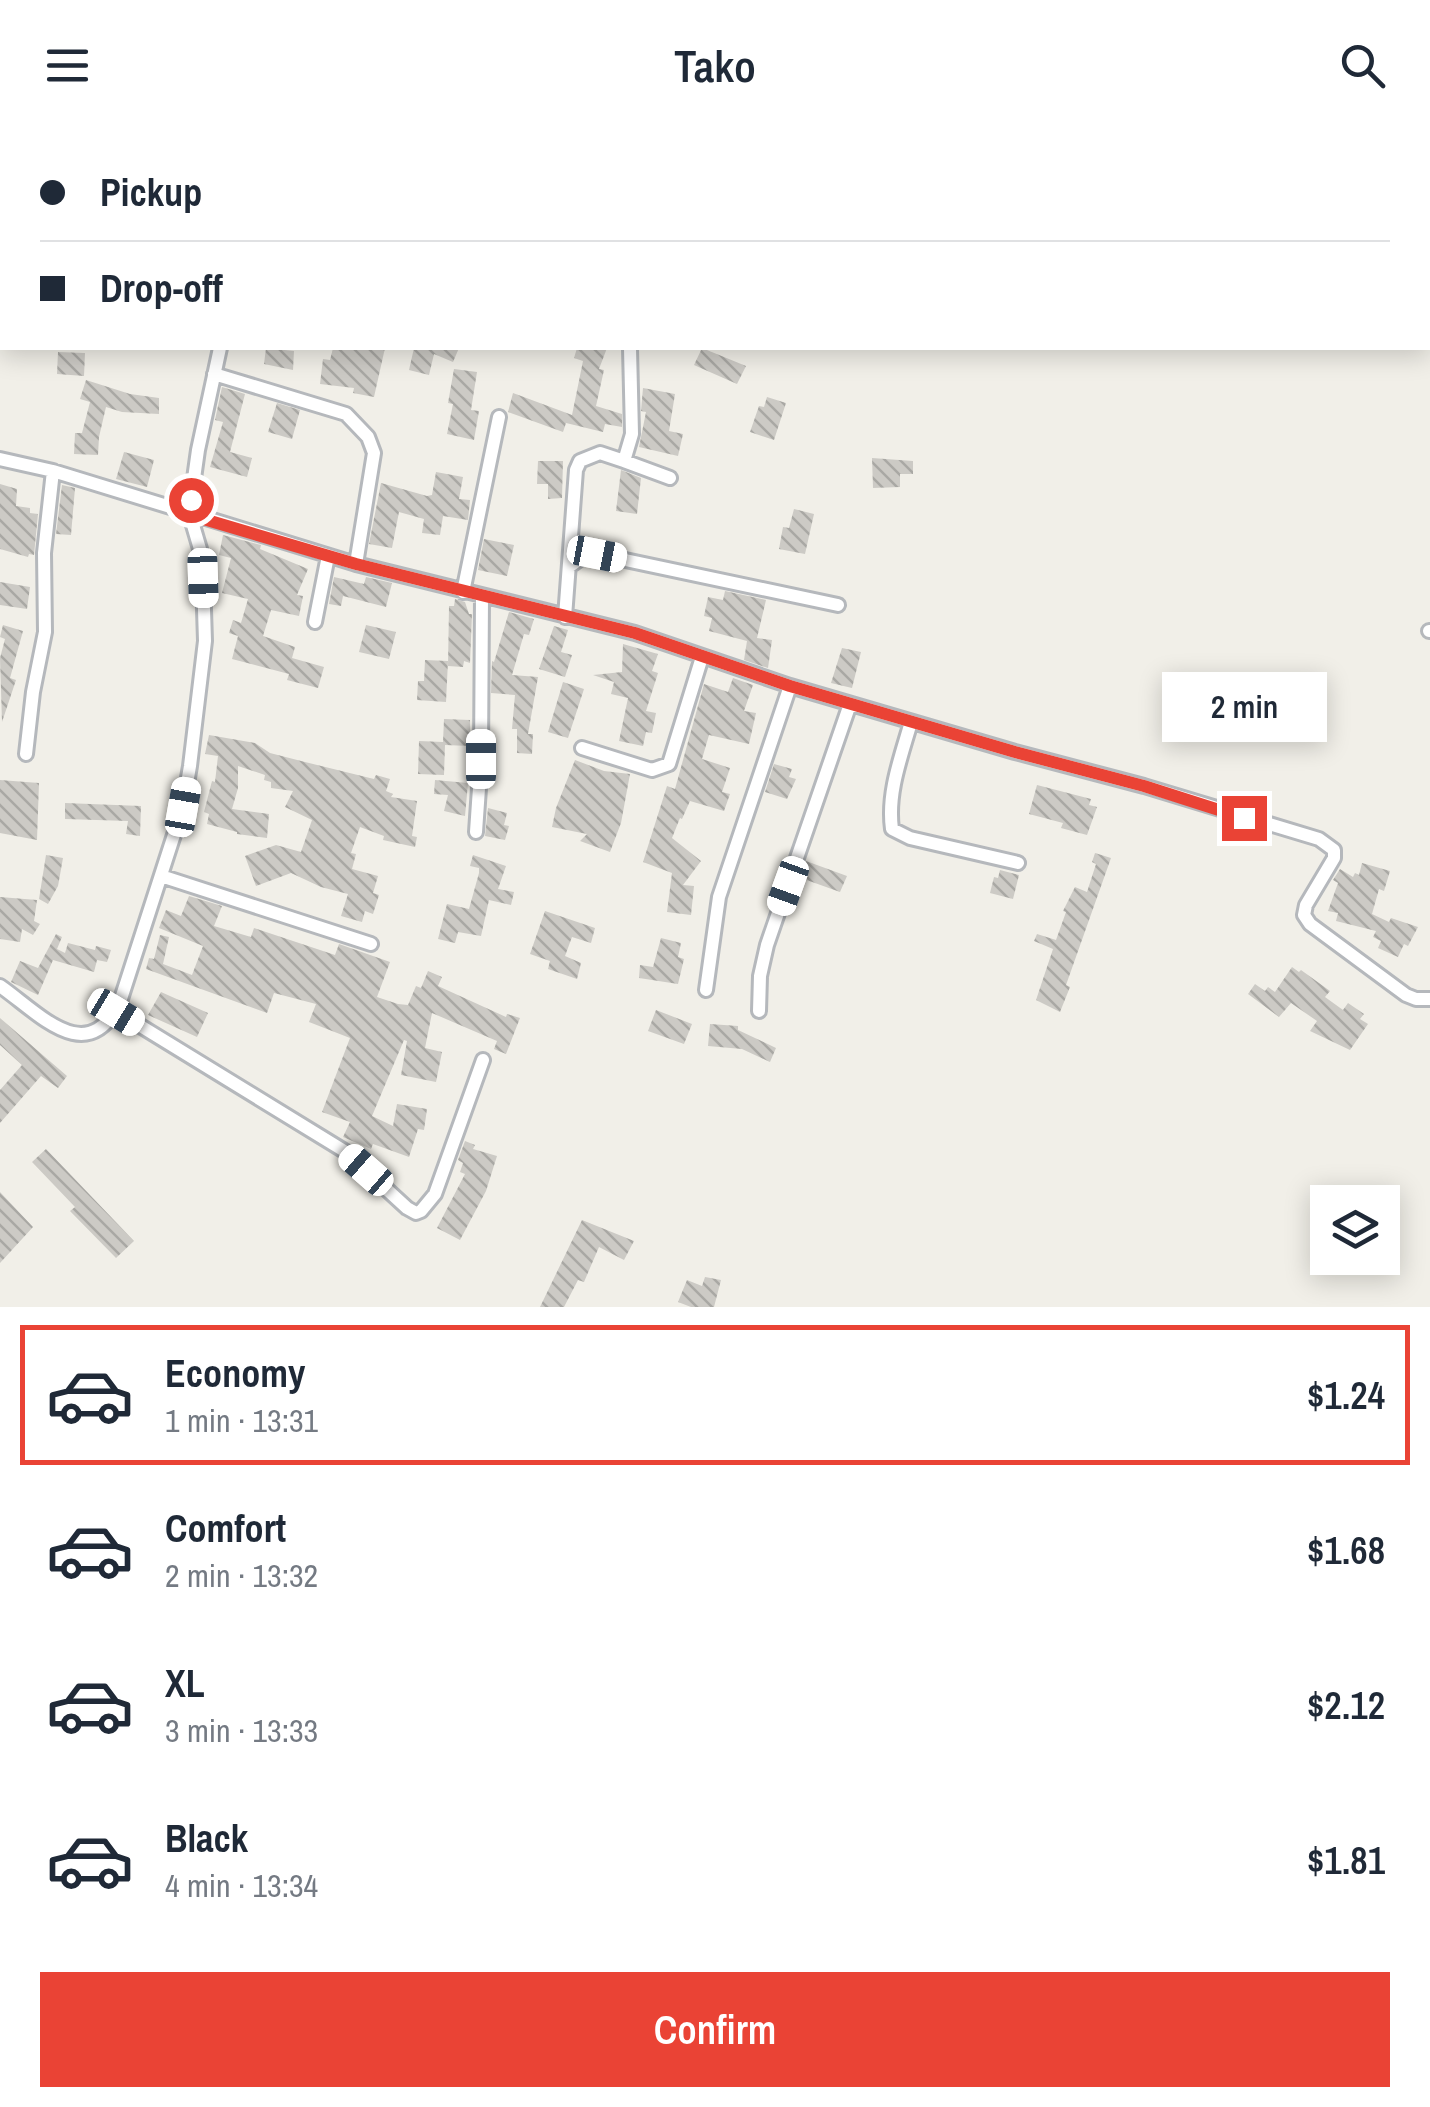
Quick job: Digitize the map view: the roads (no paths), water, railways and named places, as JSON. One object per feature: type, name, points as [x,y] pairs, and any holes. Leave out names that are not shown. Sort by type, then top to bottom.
[{"type":"street","points":[[0,986],[67,1034],[84,1036],[97,1032],[116,1012],[183,807],[205,641],[200,549],[190,515],[198,450],[220,350]]},
{"type":"street","points":[[624,462],[632,434],[630,350]]},
{"type":"street","points":[[214,374],[346,414],[368,437],[374,453],[356,564]]},
{"type":"street","points":[[463,592],[500,417]]},
{"type":"street","points":[[565,617],[574,479],[580,461],[600,453],[670,478]]},
{"type":"street","points":[[0,459],[53,471],[356,564],[635,633],[790,686],[1144,786],[1328,843],[1334,858],[1304,915],[1310,924],[1406,994],[1430,999]]},
{"type":"street","points":[[26,754],[32,692],[46,632],[44,553],[53,471]]},
{"type":"street","points":[[570,566],[584,556],[597,554],[838,605]]},
{"type":"street","points":[[315,622],[328,556]]},
{"type":"street","points":[[476,832],[481,759],[482,597]]},
{"type":"street","points":[[582,748],[652,770],[669,764],[702,657]]},
{"type":"street","points":[[706,990],[719,897],[790,686]]},
{"type":"street","points":[[759,1011],[760,976],[768,944],[850,704]]},
{"type":"street","points":[[910,722],[892,790],[892,829],[910,838],[1018,863]]},
{"type":"street","points":[[160,876],[371,944]]},
{"type":"street","points":[[116,1012],[346,1152],[416,1212],[435,1194],[483,1060]]}]
